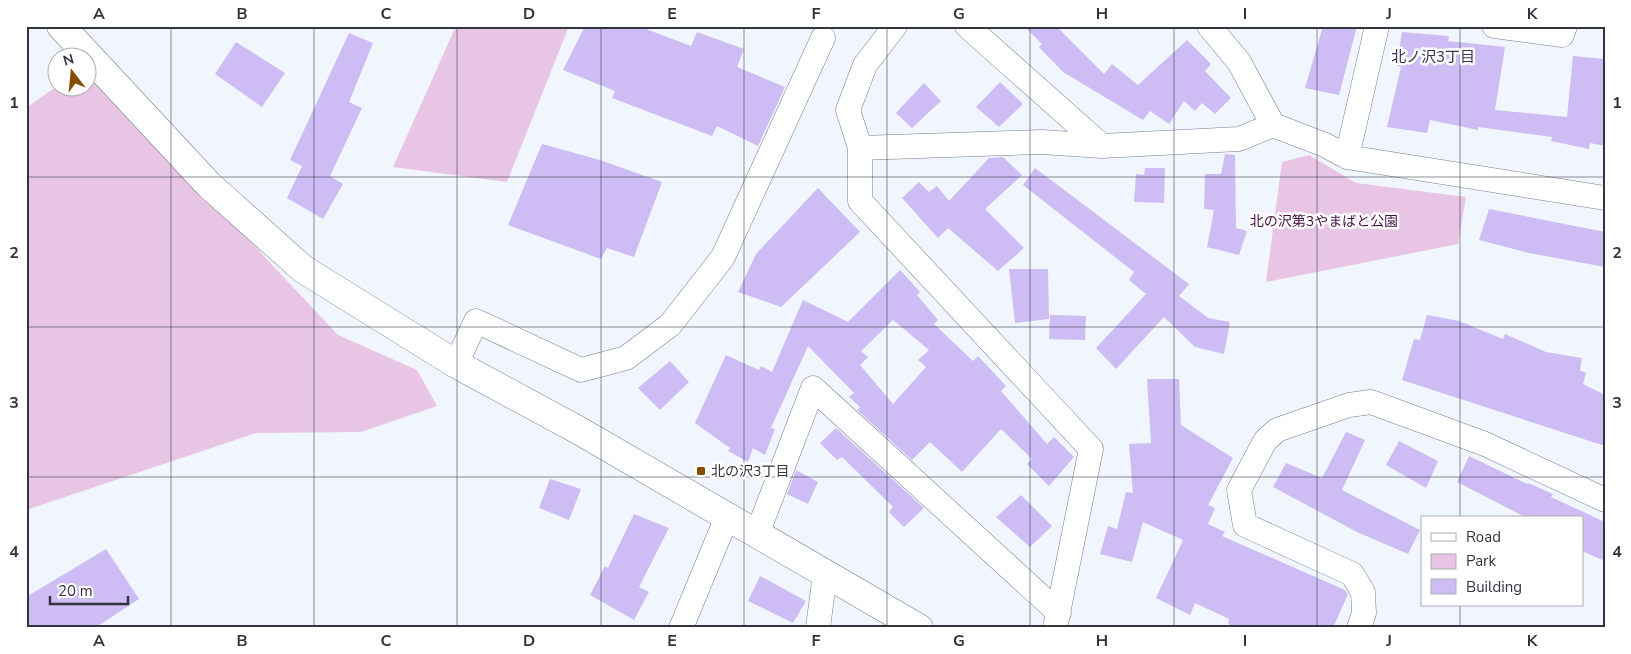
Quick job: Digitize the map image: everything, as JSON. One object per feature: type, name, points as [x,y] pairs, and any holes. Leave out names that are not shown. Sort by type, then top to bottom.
[{"type":"street","points":[[61,26],[208,185],[303,269],[456,364],[578,430],[919,628]]},
{"type":"street","points":[[894,26],[864,65],[848,110],[860,148],[860,201],[1091,449],[1057,620]]},
{"type":"street","points":[[967,26],[1102,146]]},
{"type":"street","points":[[1209,26],[1239,62],[1273,125],[1325,145],[1347,157],[1605,198]]},
{"type":"street","points":[[1347,157],[1377,26]]},
{"type":"street","points":[[1494,26],[1562,35],[1565,26]]},
{"type":"street","points":[[456,364],[476,320],[581,370],[626,358],[670,325],[722,256],[823,38]]},
{"type":"street","points":[[860,148],[1042,142],[1102,146],[1239,139],[1273,125]]},
{"type":"street","points":[[757,534],[813,388],[1057,620]]},
{"type":"street","points":[[1359,628],[1364,613],[1364,592],[1352,574],[1245,525],[1239,490],[1265,441],[1277,430],[1349,405],[1370,402],[1485,444],[1605,500]]},
{"type":"street","points":[[681,628],[727,517]]},
{"type":"street","points":[[818,628],[825,573]]},
{"type":"green space","points":[[456,26],[569,26],[507,182],[393,167]]},
{"type":"green space","points":[[98,80],[338,335],[417,370],[437,406],[361,432],[256,433],[26,510],[26,108],[48,92],[48,98],[98,98]]},
{"type":"green space","name":"北の沢第3やまばと公園","points":[[1309,155],[1356,183],[1466,197],[1458,244],[1266,282],[1282,162]]},
{"type":"building","points":[[585,26],[638,26],[691,46],[697,32],[744,49],[737,67],[785,87],[758,146],[717,126],[712,136],[612,98],[615,91],[563,70]]},
{"type":"building","points":[[1024,26],[1056,26],[1104,74],[1112,64],[1138,85],[1187,40],[1211,64],[1205,71],[1231,98],[1215,114],[1202,103],[1195,111],[1184,101],[1169,124],[1150,111],[1143,120],[1063,72],[1039,47],[1042,44]]},
{"type":"building","points":[[1323,26],[1357,26],[1339,95],[1305,88]]},
{"type":"building","points":[[1402,32],[1449,36],[1448,41],[1505,47],[1495,110],[1567,117],[1573,56],[1605,59],[1605,146],[1590,143],[1589,149],[1551,141],[1552,137],[1478,127],[1478,130],[1430,120],[1427,133],[1387,127],[1401,67],[1397,66]]},
{"type":"building","points":[[349,33],[373,43],[349,102],[362,108],[330,176],[343,184],[323,219],[287,198],[302,166],[290,160]]},
{"type":"building","points":[[236,42],[285,73],[262,107],[215,74]]},
{"type":"building","points":[[1000,82],[1023,104],[999,127],[976,107]]},
{"type":"building","points":[[924,83],[941,101],[912,128],[896,113]]},
{"type":"building","points":[[542,144],[600,160],[662,182],[634,257],[607,248],[601,259],[508,225]]},
{"type":"building","points":[[1225,154],[1235,155],[1236,228],[1247,231],[1239,255],[1207,247],[1214,210],[1204,209],[1205,174],[1221,174]]},
{"type":"building","points":[[1003,157],[1022,175],[985,209],[1024,248],[998,271],[948,228],[938,238],[902,198],[919,182],[929,192],[937,186],[949,201],[989,158]]},
{"type":"building","points":[[1035,168],[1189,284],[1179,296],[1208,318],[1230,322],[1224,354],[1195,347],[1164,317],[1116,369],[1096,348],[1146,294],[1129,280],[1134,272],[1023,185]]},
{"type":"building","points":[[1145,168],[1165,168],[1164,203],[1134,202],[1136,174],[1144,175]]},
{"type":"building","points":[[818,188],[860,232],[781,307],[738,292],[756,254]]},
{"type":"building","points":[[1489,209],[1605,232],[1605,267],[1529,253],[1479,240]]},
{"type":"building","points":[[1009,269],[1048,269],[1049,319],[1015,323]]},
{"type":"building","points":[[900,270],[920,292],[917,295],[938,320],[934,324],[973,361],[978,356],[1006,386],[1001,391],[1047,444],[1054,437],[1074,457],[1049,486],[1027,464],[1032,459],[1001,429],[962,472],[930,442],[912,460],[857,410],[860,407],[849,397],[854,393],[808,346],[771,428],[775,429],[765,455],[753,448],[748,462],[728,451],[730,448],[695,423],[726,355],[759,370],[761,366],[772,372],[803,300],[848,322]],"holes":[[[893,320],[929,350],[918,360],[926,367],[893,404],[860,365],[868,357],[861,351]]]},
{"type":"building","points":[[1050,315],[1086,316],[1085,340],[1049,339]]},
{"type":"building","points":[[1427,315],[1459,321],[1503,339],[1505,334],[1546,352],[1582,358],[1580,370],[1586,373],[1583,384],[1605,395],[1605,446],[1402,380],[1414,339],[1420,340]]},
{"type":"building","points":[[670,361],[689,382],[660,410],[638,388]]},
{"type":"building","points":[[1147,379],[1179,379],[1181,425],[1233,458],[1208,505],[1215,508],[1208,524],[1225,532],[1222,536],[1345,590],[1348,594],[1333,628],[1238,628],[1228,624],[1229,619],[1195,603],[1190,615],[1156,598],[1183,540],[1143,522],[1132,562],[1100,554],[1108,526],[1117,529],[1126,492],[1133,493],[1129,444],[1151,443]]},
{"type":"building","points":[[836,428],[924,508],[904,527],[889,512],[893,507],[842,457],[837,460],[820,443]]},
{"type":"building","points":[[1346,432],[1365,440],[1342,490],[1420,530],[1408,554],[1357,532],[1273,487],[1286,463],[1322,478]]},
{"type":"building","points":[[1399,441],[1438,461],[1426,488],[1386,465]]},
{"type":"building","points":[[1469,456],[1527,484],[1553,494],[1551,497],[1605,522],[1605,561],[1584,552],[1584,516],[1523,516],[1457,482]]},
{"type":"building","points":[[796,470],[818,482],[808,504],[787,494]]},
{"type":"building","points":[[550,479],[581,489],[569,520],[539,508]]},
{"type":"building","points":[[1021,495],[1052,526],[1030,547],[996,517]]},
{"type":"building","points":[[634,514],[669,528],[639,587],[649,592],[634,620],[590,595],[605,566],[608,568]]},
{"type":"building","points":[[106,549],[139,599],[95,628],[26,628],[26,597]]},
{"type":"building","points":[[760,576],[806,601],[793,623],[748,601]]},
{"type":"place","name":"北の沢3丁目","points":[[701,471]]},
{"type":"district","name":"北ノ沢3丁目","points":[[1433,57]]}]
